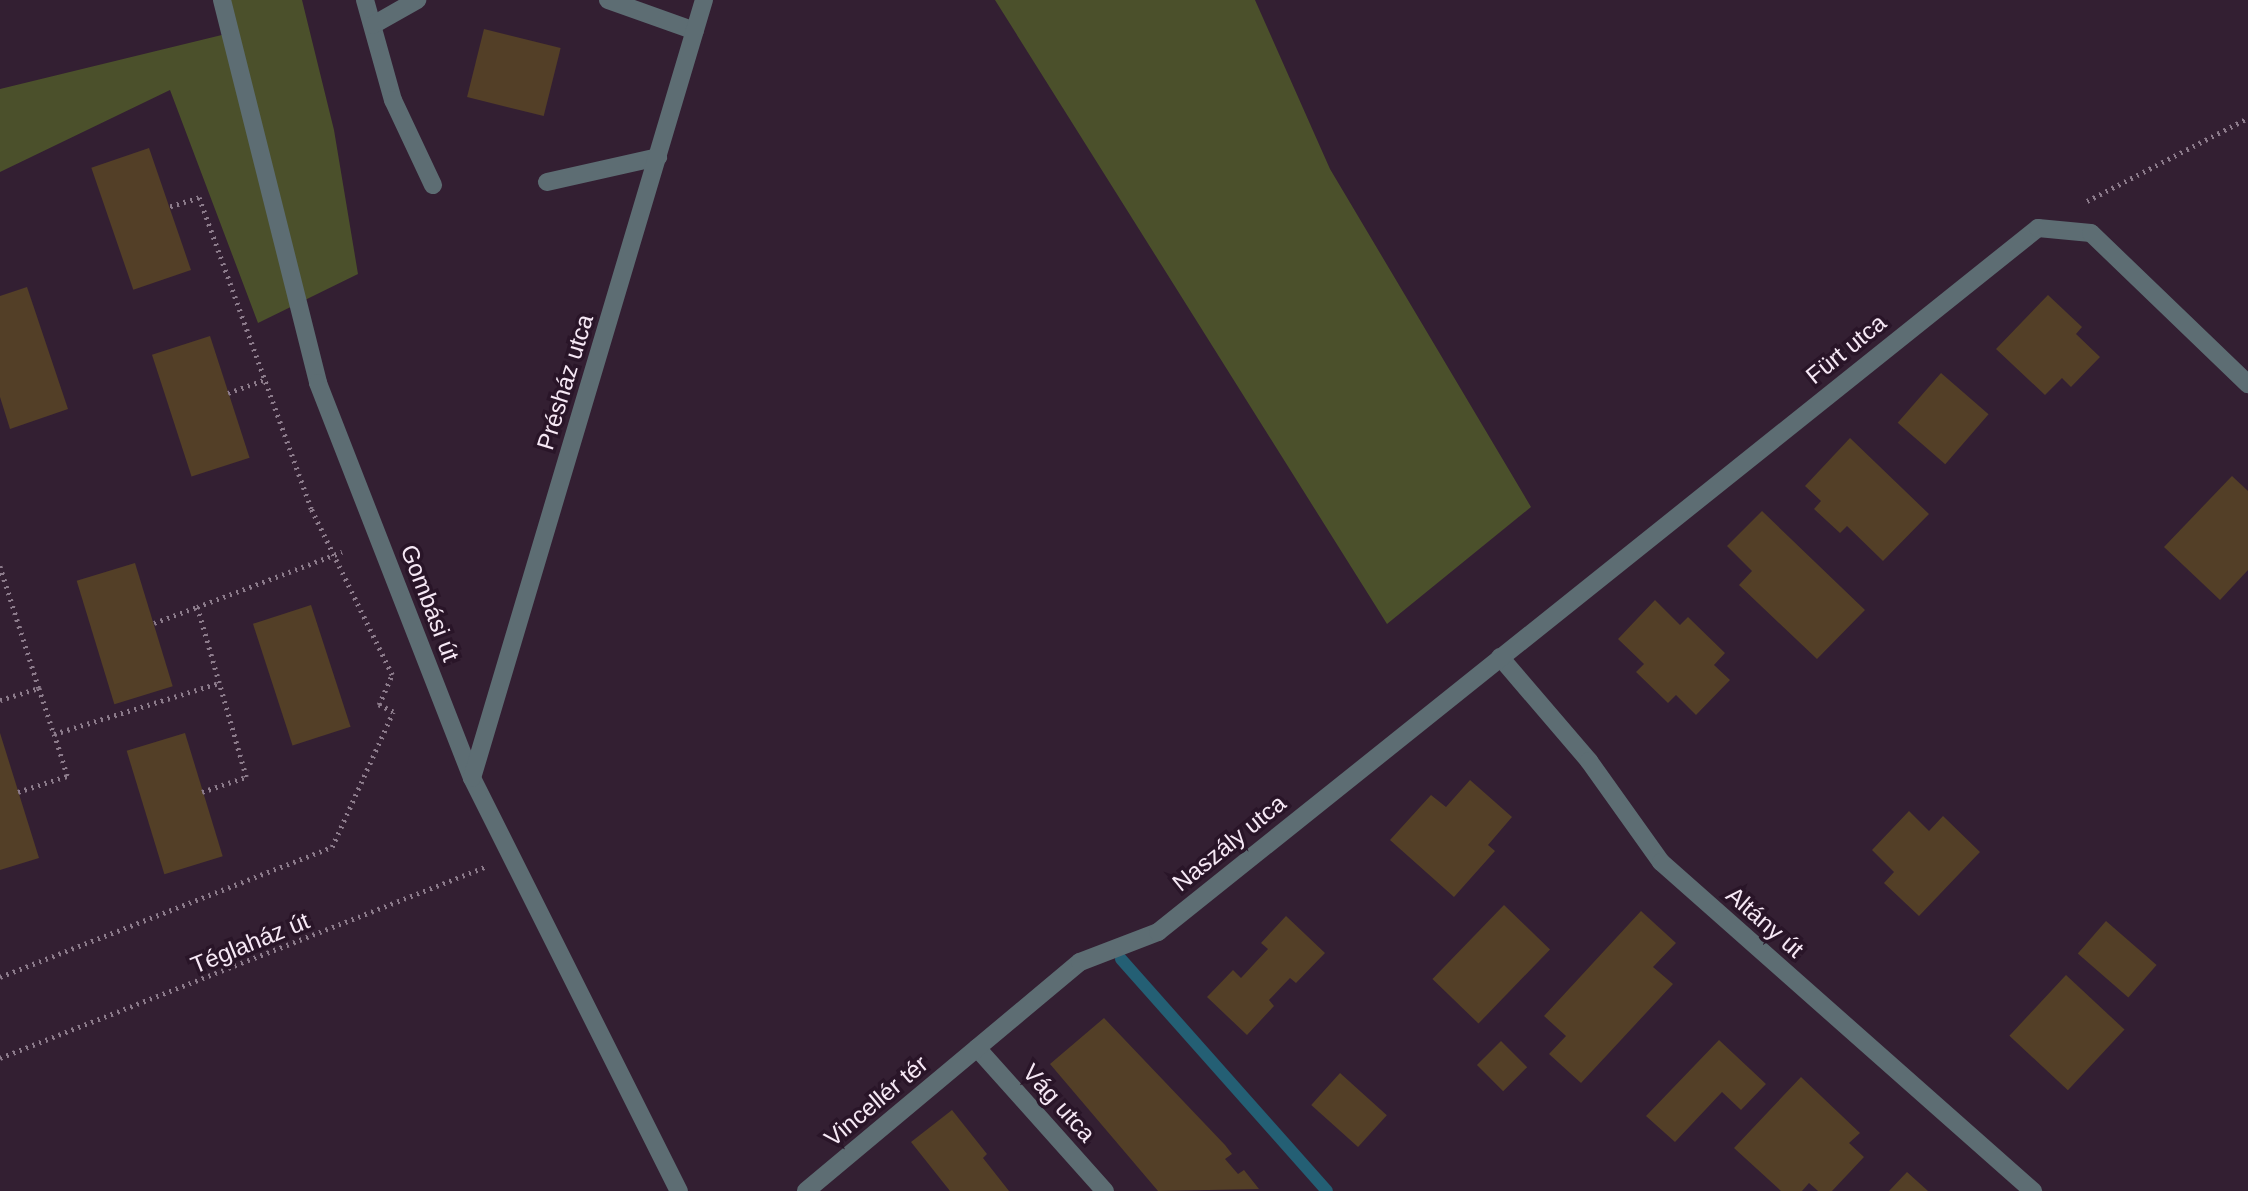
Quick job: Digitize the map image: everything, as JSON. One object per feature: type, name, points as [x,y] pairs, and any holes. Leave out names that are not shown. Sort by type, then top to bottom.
[{"type":"street","name":"Gombási út","points":[[222,0],[318,383],[472,778],[679,1191]]},
{"type":"street","points":[[365,0],[393,100],[433,185]]},
{"type":"street","points":[[373,25],[416,0]]},
{"type":"street","points":[[608,0],[695,31]]},
{"type":"street","name":"Présház utca","points":[[472,778],[704,0]]},
{"type":"street","points":[[547,182],[657,157]]},
{"type":"street","points":[[2038,228],[2091,233],[2248,384]]},
{"type":"street","name":"Fürt utca","points":[[1500,657],[2038,228]]},
{"type":"street","name":"Naszály utca","points":[[977,1048],[1080,962],[1158,932],[1500,657]]},
{"type":"street","name":"Altány út","points":[[1500,657],[1589,761],[1661,862],[2033,1191]]},
{"type":"street","name":"Vincellér tér","points":[[806,1191],[977,1048]]},
{"type":"street","name":"Vág utca","points":[[977,1048],[1105,1191]]},
{"type":"path","points":[[2038,228],[2248,118]]},
{"type":"path","points":[[0,976],[332,847],[393,712],[379,705],[392,675],[333,556],[264,380],[199,198],[169,207]]},
{"type":"path","points":[[229,393],[264,380]]},
{"type":"path","points":[[153,623],[342,552]]},
{"type":"path","points":[[0,566],[67,776],[18,792]]},
{"type":"path","points":[[197,607],[246,777],[202,792]]},
{"type":"path","points":[[54,734],[219,683]]},
{"type":"path","points":[[0,700],[39,688]]},
{"type":"path","name":"Téglaház út","points":[[0,1058],[512,856]]},
{"type":"green space","points":[[225,0],[302,0],[334,130],[358,274],[258,323],[170,90],[0,172],[0,89],[230,33]]},
{"type":"green space","points":[[995,0],[1255,0],[1330,169],[1531,507],[1387,624]]},
{"type":"building","points":[[484,29],[561,48],[544,116],[467,97]]},
{"type":"building","points":[[149,148],[191,270],[133,290],[91,168]]},
{"type":"building","points":[[27,287],[68,409],[10,429],[0,397],[0,296]]},
{"type":"building","points":[[2048,295],[2082,327],[2076,334],[2100,357],[2071,387],[2062,378],[2045,395],[1996,349]]},
{"type":"building","points":[[210,336],[250,458],[192,477],[152,355]]},
{"type":"building","points":[[1941,373],[1989,414],[1945,464],[1898,423]]},
{"type":"building","points":[[1850,438],[1929,514],[1883,561],[1847,526],[1840,533],[1814,509],[1821,501],[1805,486]]},
{"type":"building","points":[[2232,476],[2248,491],[2248,570],[2220,600],[2164,547]]},
{"type":"building","points":[[1762,511],[1865,610],[1817,659],[1739,585],[1752,571],[1727,546]]},
{"type":"building","points":[[135,563],[173,686],[114,704],[77,581]]},
{"type":"building","points":[[1655,600],[1680,625],[1688,617],[1725,653],[1714,665],[1730,680],[1696,715],[1676,695],[1668,703],[1636,672],[1644,664],[1618,639]]},
{"type":"building","points":[[311,605],[351,727],[293,746],[253,624]]},
{"type":"building","points":[[0,733],[39,858],[0,870]]},
{"type":"building","points":[[185,733],[223,856],[164,874],[127,751]]},
{"type":"building","points":[[1470,780],[1512,817],[1488,845],[1495,851],[1454,897],[1390,840],[1431,795],[1446,807]]},
{"type":"building","points":[[1909,811],[1929,831],[1943,816],[1980,852],[1919,916],[1884,883],[1894,872],[1872,850]]},
{"type":"building","points":[[1504,905],[1550,949],[1478,1024],[1432,979]]},
{"type":"building","points":[[1641,911],[1676,943],[1653,967],[1673,984],[1581,1083],[1549,1054],[1566,1036],[1544,1016]]},
{"type":"building","points":[[1286,916],[1325,953],[1296,983],[1290,978],[1269,1000],[1274,1006],[1247,1035],[1207,997],[1233,970],[1241,978],[1268,949],[1261,943]]},
{"type":"building","points":[[2106,921],[2157,965],[2128,997],[2078,953]]},
{"type":"building","points":[[2066,975],[2125,1030],[2068,1090],[2009,1036]]},
{"type":"building","points":[[1104,1018],[1225,1145],[1232,1154],[1225,1159],[1238,1174],[1244,1170],[1259,1189],[1158,1191],[1050,1064]]},
{"type":"building","points":[[1719,1040],[1766,1084],[1741,1110],[1722,1092],[1675,1142],[1646,1116]]},
{"type":"building","points":[[1501,1041],[1527,1067],[1503,1091],[1477,1065]]},
{"type":"building","points":[[1340,1073],[1387,1115],[1358,1147],[1311,1105]]},
{"type":"building","points":[[1801,1077],[1860,1133],[1849,1143],[1864,1157],[1832,1191],[1818,1191],[1809,1183],[1802,1191],[1781,1191],[1734,1148]]},
{"type":"building","points":[[952,1110],[987,1154],[983,1158],[1009,1191],[950,1191],[911,1142]]},
{"type":"building","points":[[1907,1172],[1928,1191],[1889,1191]]},
{"type":"waterway","points":[[1121,959],[1327,1191]]}]
